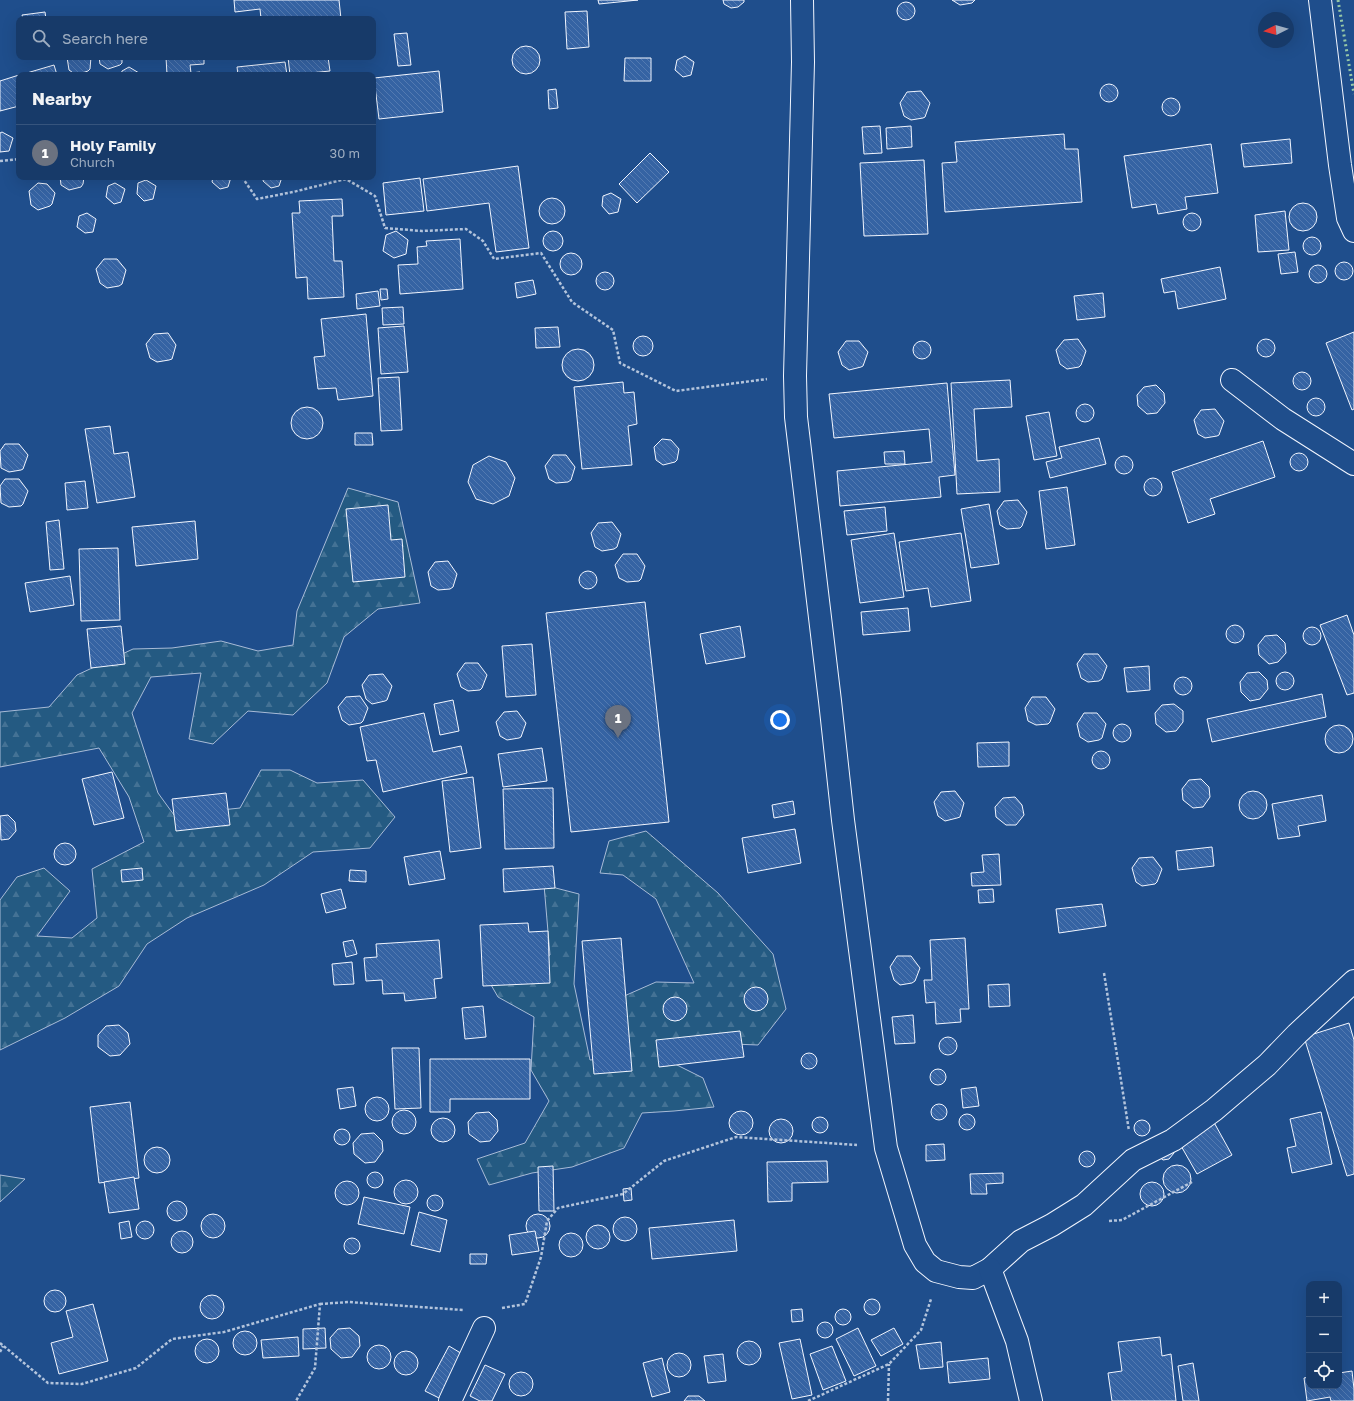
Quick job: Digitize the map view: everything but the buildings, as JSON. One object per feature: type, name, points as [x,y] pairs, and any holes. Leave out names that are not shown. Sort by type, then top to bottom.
[{"type":"street","points":[[802,0],[795,376],[796,418],[843,820],[886,1148],[914,1245],[924,1262],[936,1271],[959,1277],[973,1278],[990,1269],[1021,1241],[1052,1225],[1084,1205],[1133,1160],[1173,1140],[1214,1110],[1267,1065],[1297,1034],[1354,981]]},
{"type":"street","points":[[1320,0],[1340,165],[1348,218],[1354,231]]},
{"type":"street","points":[[1232,380],[1283,419],[1354,464]]},
{"type":"street","points":[[990,1269],[1017,1341],[1031,1401]]},
{"type":"street","points":[[450,1401],[484,1320]]},
{"type":"path","points":[[0,161],[16,159]]},
{"type":"path","points":[[244,180],[257,198],[293,192],[342,180]]},
{"type":"path","points":[[348,180],[375,196],[385,228],[422,231],[466,229],[483,241],[494,259],[541,253],[572,302],[613,330],[620,363],[676,391],[795,376]]},
{"type":"path","points":[[1104,973],[1133,1160]]},
{"type":"path","points":[[0,1343],[48,1382],[82,1384],[136,1368],[172,1339],[224,1332],[320,1304],[349,1302],[484,1320],[525,1304],[541,1257],[547,1221],[558,1208],[622,1194],[664,1161],[736,1136],[886,1148]]},
{"type":"path","points":[[808,1401],[889,1364],[921,1330],[930,1304],[936,1271]]},
{"type":"path","points":[[296,1401],[315,1368],[320,1304]]},
{"type":"path","points":[[0,1352],[3,1346]]},
{"type":"path","points":[[888,1401],[889,1364]]},
{"type":"green space","points":[[348,488],[398,502],[420,603],[378,609],[344,637],[327,683],[293,715],[248,711],[213,744],[189,739],[201,673],[151,677],[132,713],[158,793],[174,815],[240,808],[261,770],[290,770],[317,783],[363,780],[395,817],[370,848],[313,852],[264,885],[187,918],[147,944],[119,986],[65,1018],[0,1050],[0,900],[17,877],[44,868],[70,891],[37,936],[72,938],[97,918],[92,869],[144,842],[129,797],[99,748],[0,767],[0,712],[49,707],[77,675],[133,649],[172,648],[221,641],[258,651],[293,645],[297,611]]},
{"type":"green space","points":[[646,831],[718,893],[773,954],[786,1009],[758,1045],[707,1043],[673,1063],[703,1078],[714,1107],[642,1113],[624,1148],[572,1167],[532,1173],[489,1185],[477,1159],[525,1143],[549,1101],[531,1070],[534,1017],[498,997],[483,971],[522,967],[550,955],[544,885],[579,894],[574,984],[590,1060],[623,1057],[622,997],[656,982],[694,983],[656,899],[623,875],[600,873],[609,841]]},
{"type":"green space","points":[[0,1175],[25,1179],[0,1202]]},
{"type":"hedge","points":[[1338,0],[1354,94]]},
{"type":"place","name":"Holy Family","points":[[618,738]]}]
